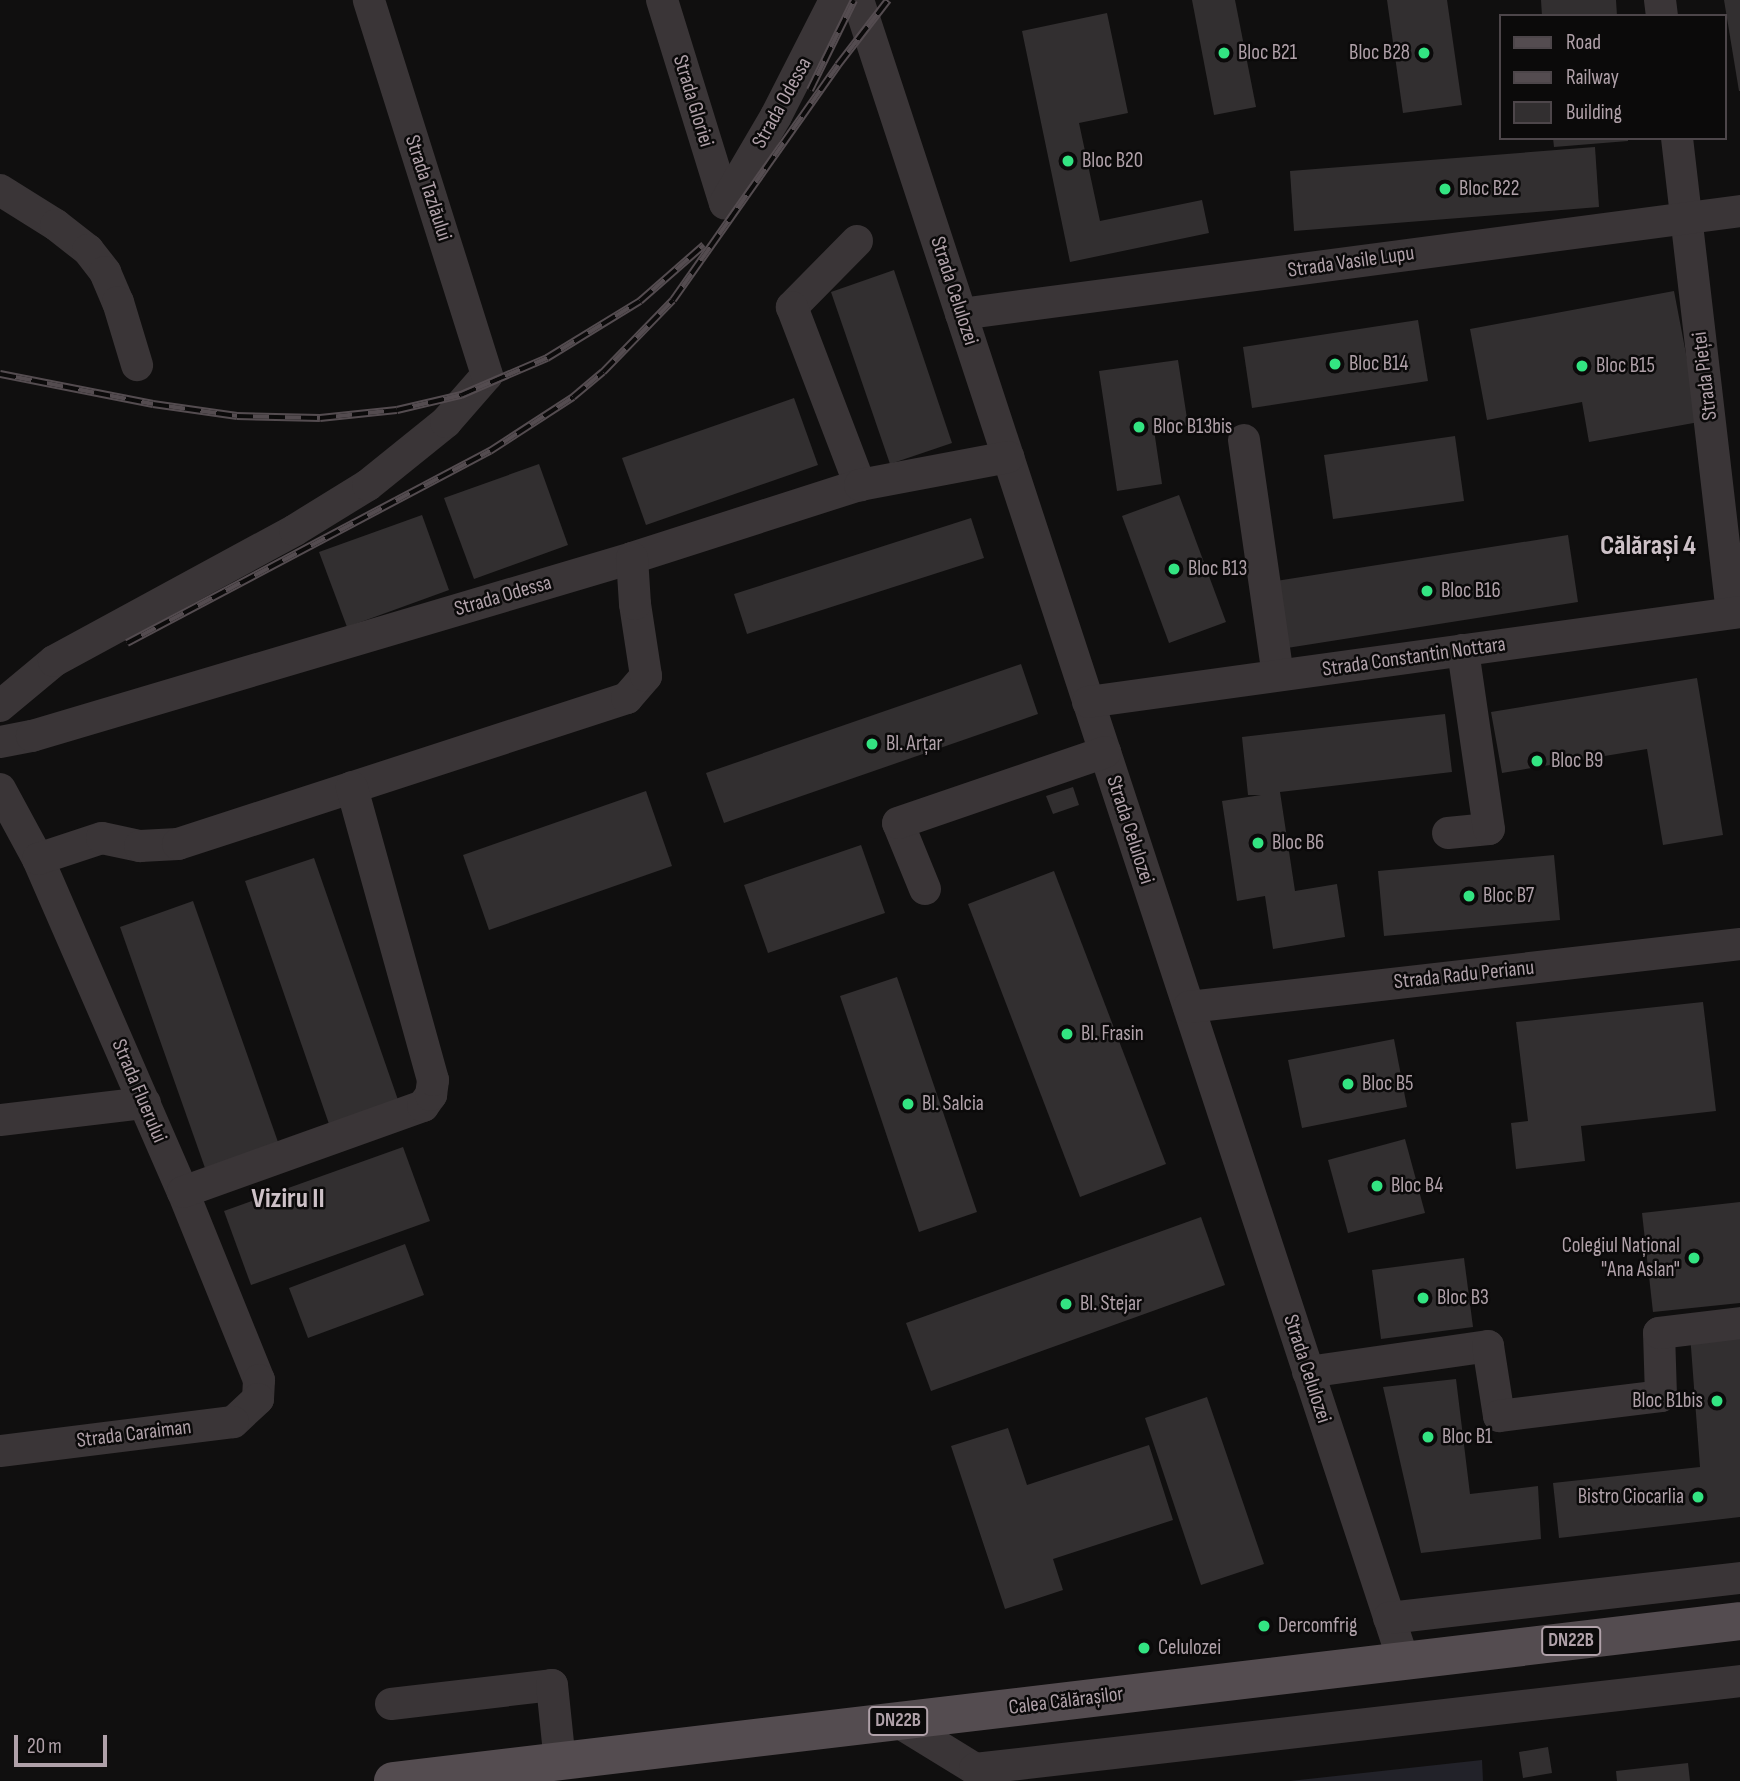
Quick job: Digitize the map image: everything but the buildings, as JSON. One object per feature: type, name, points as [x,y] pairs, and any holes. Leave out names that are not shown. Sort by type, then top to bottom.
[{"type":"main road","name":"Calea Călărașilor","points":[[393,1781],[497,1775],[559,1762],[1740,1621]]},
{"type":"street","name":"Strada Tazlăului","points":[[0,706],[54,661],[295,530],[368,485],[446,422],[487,375],[369,0]]},
{"type":"street","name":"Strada Gloriei","points":[[662,0],[725,203]]},
{"type":"street","name":"Strada Odessa","points":[[725,203],[776,116],[835,0]]},
{"type":"street","name":"Strada Celulozei","points":[[858,0],[1403,1660]]},
{"type":"street","name":"Strada Pieței","points":[[1677,140],[1736,613]]},
{"type":"street","points":[[0,190],[56,225],[88,250],[99,264],[118,302],[137,365]]},
{"type":"street","name":"Strada Vasile Lupu","points":[[961,314],[1740,211]]},
{"type":"street","points":[[857,241],[792,307],[860,485]]},
{"type":"street","points":[[1244,440],[1278,676]]},
{"type":"street","name":"Strada Odessa","points":[[0,742],[46,732],[632,558],[860,485],[1008,457]]},
{"type":"street","points":[[38,859],[102,838],[140,846],[178,844],[627,698],[646,676],[635,604],[632,558]]},
{"type":"street","name":"Strada Constantin Nottara","points":[[1088,702],[1736,613]]},
{"type":"street","points":[[1448,833],[1489,829],[1463,650]]},
{"type":"street","points":[[925,889],[898,823],[1105,752]]},
{"type":"street","points":[[183,1192],[423,1106],[431,1095],[433,1080],[352,788]]},
{"type":"street","name":"Strada Fluerului","points":[[0,789],[38,859],[183,1192],[254,1363],[259,1380],[258,1399]]},
{"type":"street","name":"Strada Radu Perianu","points":[[1189,1007],[1740,944]]},
{"type":"street","points":[[0,1120],[145,1103]]},
{"type":"street","points":[[1308,1372],[1488,1346],[1499,1416],[1661,1396],[1659,1333],[1740,1323]]},
{"type":"street","name":"Strada Caraiman","points":[[0,1451],[233,1422],[258,1399]]},
{"type":"street","points":[[1389,1618],[1740,1578]]},
{"type":"street","points":[[897,1721],[975,1769],[1740,1681]]},
{"type":"street","points":[[391,1704],[552,1685],[559,1762]]},
{"type":"shaded area","points":[[1482,1760],[1483,1781],[1290,1781]]},
{"type":"railway","points":[[810,90],[854,0]]},
{"type":"railway","points":[[127,643],[490,451],[573,397],[603,372],[673,300],[838,65],[888,0]]},
{"type":"railway","points":[[0,374],[153,404],[237,416],[320,418],[397,410],[461,395],[547,358],[640,301],[704,245]]},
{"type":"place","name":"Bloc B21","points":[[1224,53]]},
{"type":"place","name":"Bloc B28","points":[[1424,53]]},
{"type":"place","name":"Bloc B20","points":[[1068,161]]},
{"type":"place","name":"Bloc B22","points":[[1445,189]]},
{"type":"place","name":"Bloc B14","points":[[1335,364]]},
{"type":"place","name":"Bloc B15","points":[[1582,366]]},
{"type":"place","name":"Bloc B13bis","points":[[1139,427]]},
{"type":"place","name":"Bloc B13","points":[[1174,569]]},
{"type":"place","name":"Bloc B16","points":[[1427,591]]},
{"type":"place","name":"Bl. Arțar","points":[[872,744]]},
{"type":"place","name":"Bloc B9","points":[[1537,761]]},
{"type":"place","name":"Bloc B6","points":[[1258,843]]},
{"type":"place","name":"Bloc B7","points":[[1469,896]]},
{"type":"place","name":"Bl. Frasin","points":[[1067,1034]]},
{"type":"place","name":"Bloc B5","points":[[1348,1084]]},
{"type":"place","name":"Bl. Salcia","points":[[908,1104]]},
{"type":"place","name":"Bloc B4","points":[[1377,1186]]},
{"type":"place","name":"Colegiul Național \"Ana Aslan\"","points":[[1694,1258]]},
{"type":"place","name":"Bloc B3","points":[[1423,1298]]},
{"type":"place","name":"Bl. Stejar","points":[[1066,1304]]},
{"type":"place","name":"Bloc B1bis","points":[[1717,1401]]},
{"type":"place","name":"Bloc B1","points":[[1428,1437]]},
{"type":"place","name":"Bistro Ciocarlia","points":[[1698,1497]]},
{"type":"place","name":"Dercomfrig","points":[[1264,1626]]},
{"type":"place","name":"Celulozei","points":[[1144,1648]]},
{"type":"district","name":"Călărași 4","points":[[1648,546]]},
{"type":"district","name":"Viziru II","points":[[288,1199]]}]
